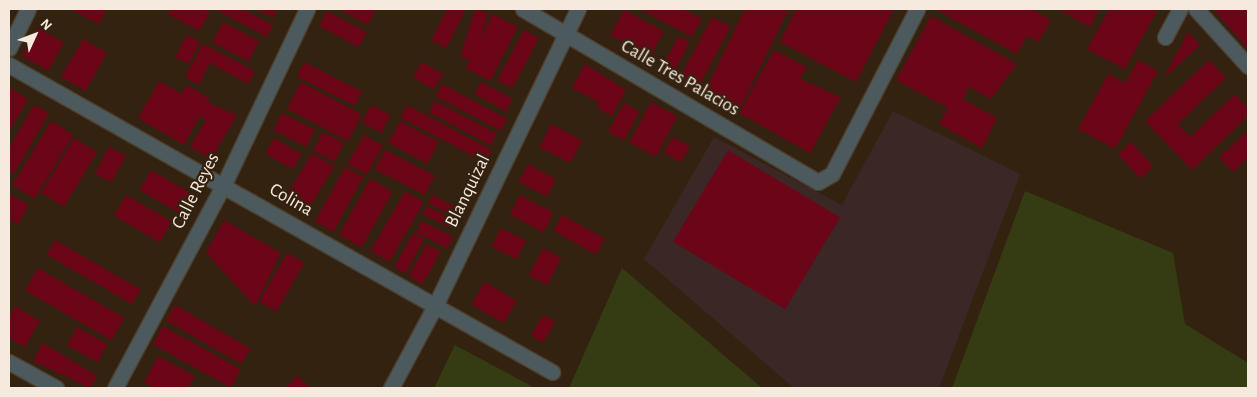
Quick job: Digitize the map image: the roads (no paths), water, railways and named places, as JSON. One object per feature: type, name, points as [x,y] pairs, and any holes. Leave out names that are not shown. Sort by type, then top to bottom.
[{"type":"street","points":[[9,48],[28,9]]},
{"type":"street","name":"Calle Reyes","points":[[115,388],[224,184],[307,9]]},
{"type":"street","name":"Calle Tres Palacios","points":[[523,9],[818,182],[832,174],[917,9]]},
{"type":"street","name":"Blanquizal","points":[[391,388],[436,306],[578,9]]},
{"type":"street","points":[[1164,38],[1180,9]]},
{"type":"street","points":[[1196,9],[1248,66]]},
{"type":"street","name":"Colina","points":[[9,64],[224,184],[552,372]]},
{"type":"street","points":[[9,362],[56,388]]}]
